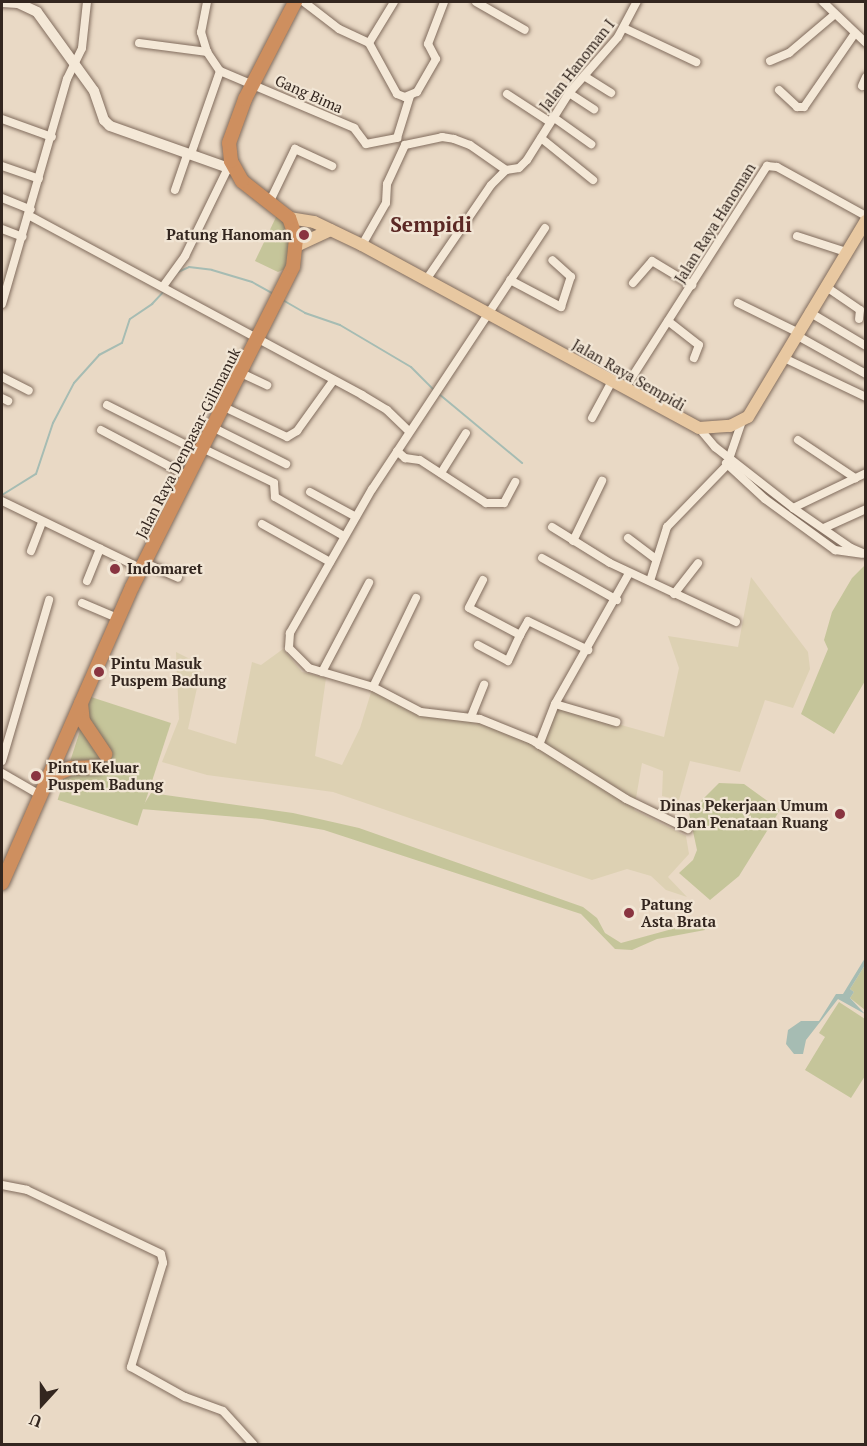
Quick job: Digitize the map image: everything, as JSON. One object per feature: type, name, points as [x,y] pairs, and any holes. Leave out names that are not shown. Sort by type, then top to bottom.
[{"type":"highway","points":[[295,2],[252,84],[230,135],[231,169],[242,181],[289,218],[296,246]]},
{"type":"highway","name":"Jalan Raya Denpasar-Gilimanuk","points":[[2,883],[81,698],[118,618],[222,406],[260,341],[293,267],[296,246]]},
{"type":"highway","points":[[81,698],[83,721],[105,754]]},
{"type":"highway","points":[[47,778],[71,768],[98,767]]},
{"type":"main road","name":"Jalan Raya Sempidi","points":[[289,218],[307,220],[362,245],[699,428]]},
{"type":"main road","points":[[699,428],[741,424],[784,358],[809,312],[866,221]]},
{"type":"main road","points":[[296,246],[330,230]]},
{"type":"street","points":[[2,2],[18,3],[37,12],[74,67],[94,91],[104,120],[110,126],[231,169],[167,287]]},
{"type":"street","points":[[2,304],[5,282],[23,237],[80,52],[87,2]]},
{"type":"street","points":[[175,190],[220,71],[207,52],[201,32],[207,2]]},
{"type":"street","points":[[304,2],[345,33],[369,43],[397,94],[410,96],[417,93],[436,59],[428,44],[444,2]]},
{"type":"street","points":[[369,43],[394,2]]},
{"type":"street","points":[[476,2],[525,30]]},
{"type":"street","name":"Jalan Hanoman I","points":[[426,280],[481,197],[506,170],[523,165],[569,93],[624,28],[638,2]]},
{"type":"street","points":[[823,2],[864,40]]},
{"type":"street","points":[[770,61],[789,53],[836,15]]},
{"type":"street","points":[[624,28],[696,62]]},
{"type":"street","points":[[779,90],[797,107],[804,107],[855,33]]},
{"type":"street","points":[[140,43],[207,52]]},
{"type":"street","points":[[65,54],[80,52]]},
{"type":"street","name":"Gang Bima","points":[[220,71],[354,128],[366,144],[397,138],[410,96]]},
{"type":"street","points":[[584,76],[610,93]]},
{"type":"street","points":[[862,87],[866,77]]},
{"type":"street","points":[[569,93],[594,109]]},
{"type":"street","points":[[507,94],[591,144]]},
{"type":"street","points":[[2,119],[52,137]]},
{"type":"street","points":[[362,245],[386,203],[387,184],[405,145],[442,137],[454,139],[470,145],[506,170]]},
{"type":"street","points":[[540,138],[593,180]]},
{"type":"street","points":[[270,201],[295,149],[332,166]]},
{"type":"street","name":"Jalan Raya Hanoman","points":[[625,388],[769,165],[866,216]]},
{"type":"street","points":[[2,166],[39,179]]},
{"type":"street","points":[[2,198],[387,410],[409,430]]},
{"type":"street","points":[[545,228],[409,430],[344,536],[289,637],[293,655],[309,668],[373,687],[421,712],[471,717],[539,744],[626,800],[688,829]]},
{"type":"street","points":[[2,229],[23,237]]},
{"type":"street","points":[[797,236],[846,252]]},
{"type":"street","points":[[510,280],[561,307],[571,277],[552,260]]},
{"type":"street","points":[[633,283],[652,261],[692,285]]},
{"type":"street","points":[[826,284],[866,309]]},
{"type":"street","points":[[826,284],[860,310],[859,319]]},
{"type":"street","points":[[738,303],[797,333],[866,374]]},
{"type":"street","points":[[809,312],[866,346]]},
{"type":"street","points":[[668,321],[699,345],[694,358]]},
{"type":"street","points":[[784,358],[866,397]]},
{"type":"street","points":[[241,373],[267,385]]},
{"type":"street","points":[[2,377],[29,391]]},
{"type":"street","points":[[222,406],[286,436],[297,431],[333,381]]},
{"type":"street","points":[[592,418],[612,381]]},
{"type":"street","points":[[107,405],[274,483],[275,497],[344,536]]},
{"type":"street","points":[[650,581],[655,558],[667,527],[729,461],[741,424]]},
{"type":"street","points":[[212,427],[286,464]]},
{"type":"street","points":[[699,428],[729,461],[765,499],[835,550],[865,554],[851,548],[729,461]]},
{"type":"street","points":[[101,430],[188,476]]},
{"type":"street","points":[[441,473],[466,433]]},
{"type":"street","points":[[798,440],[855,478]]},
{"type":"street","points":[[398,451],[441,473],[477,500],[498,505],[504,502],[515,483]]},
{"type":"street","points":[[793,508],[866,473]]},
{"type":"street","points":[[573,541],[602,481]]},
{"type":"street","points":[[765,499],[772,491]]},
{"type":"street","points":[[310,492],[356,517]]},
{"type":"street","points":[[2,501],[100,548],[178,578]]},
{"type":"street","points":[[824,528],[866,509]]},
{"type":"street","points":[[801,525],[807,517]]},
{"type":"street","points":[[32,551],[42,522]]},
{"type":"street","points":[[262,524],[330,562]]},
{"type":"street","points":[[552,527],[629,573],[736,622]]},
{"type":"street","points":[[628,538],[655,558]]},
{"type":"street","points":[[87,581],[100,548]]},
{"type":"street","points":[[542,558],[617,600]]},
{"type":"street","points":[[674,594],[698,563]]},
{"type":"street","points":[[539,744],[555,704],[617,600],[629,573]]},
{"type":"street","points":[[483,580],[469,608],[520,635]]},
{"type":"street","points":[[322,672],[369,583]]},
{"type":"street","points":[[373,687],[416,598]]},
{"type":"street","points":[[2,761],[49,600]]},
{"type":"street","points":[[82,603],[118,618]]},
{"type":"street","points":[[478,645],[508,661],[528,621],[588,650]]},
{"type":"street","points":[[471,717],[484,685]]},
{"type":"street","points":[[555,704],[616,722]]},
{"type":"street","points":[[2,773],[40,795]]},
{"type":"street","points":[[2,1185],[27,1190],[115,1236],[161,1254],[163,1263],[130,1367],[185,1397],[223,1411],[253,1444]]},
{"type":"shaded area","points":[[751,577],[808,652],[810,669],[793,708],[765,700],[740,772],[690,761],[679,800],[662,796],[663,771],[642,763],[634,810],[686,836],[689,854],[668,877],[687,897],[666,890],[651,876],[627,869],[592,880],[333,792],[207,775],[162,762],[179,719],[176,652],[202,665],[188,729],[236,744],[252,662],[261,665],[283,649],[302,672],[326,678],[315,756],[342,765],[360,728],[373,686],[422,711],[469,718],[540,746],[557,707],[664,737],[679,668],[668,636],[738,647]]},
{"type":"shaded area","points":[[865,958],[865,965],[850,989],[854,992],[850,998],[865,1014],[838,999],[806,1040],[803,1054],[794,1054],[786,1044],[788,1030],[801,1021],[819,1021],[836,994],[843,994]]},
{"type":"green space","points":[[277,215],[286,223],[291,239],[285,269],[278,272],[255,261]]},
{"type":"green space","points":[[865,565],[865,681],[834,734],[801,714],[828,649],[824,640],[832,612],[852,578]]},
{"type":"green space","points":[[91,697],[171,723],[138,826],[58,800]]},
{"type":"green space","points":[[719,783],[744,784],[780,810],[739,876],[710,900],[679,873],[693,860],[697,850],[689,813]]},
{"type":"green space","points":[[151,793],[293,813],[359,828],[583,907],[597,918],[605,933],[621,943],[705,920],[705,930],[657,939],[632,950],[615,949],[581,914],[324,830],[262,819],[141,809]]},
{"type":"green space","points":[[865,965],[865,1010],[850,998],[854,992],[850,989]]},
{"type":"green space","points":[[839,1002],[865,1019],[865,1076],[851,1098],[805,1070],[825,1037],[819,1033]]},
{"type":"waterway","points":[[178,272],[189,267],[212,270],[252,282],[274,294]]},
{"type":"waterway","points":[[2,495],[36,474],[53,423],[74,383],[99,355],[122,343],[130,319],[152,304],[164,291]]},
{"type":"waterway","points":[[281,299],[305,313],[340,325],[411,367],[434,390]]},
{"type":"waterway","points":[[439,394],[522,463]]},
{"type":"place","name":"Patung Hanoman","points":[[304,235]]},
{"type":"place","name":"Indomaret","points":[[115,569]]},
{"type":"place","name":"Pintu Masuk Puspem Badung","points":[[99,672]]},
{"type":"place","name":"Pintu Keluar Puspem Badung","points":[[36,776]]},
{"type":"place","name":"Dinas Pekerjaan Umum Dan Penataan Ruang","points":[[840,814]]},
{"type":"place","name":"Patung Asta Brata","points":[[629,913]]},
{"type":"district","name":"Sempidi","points":[[431,224]]}]
